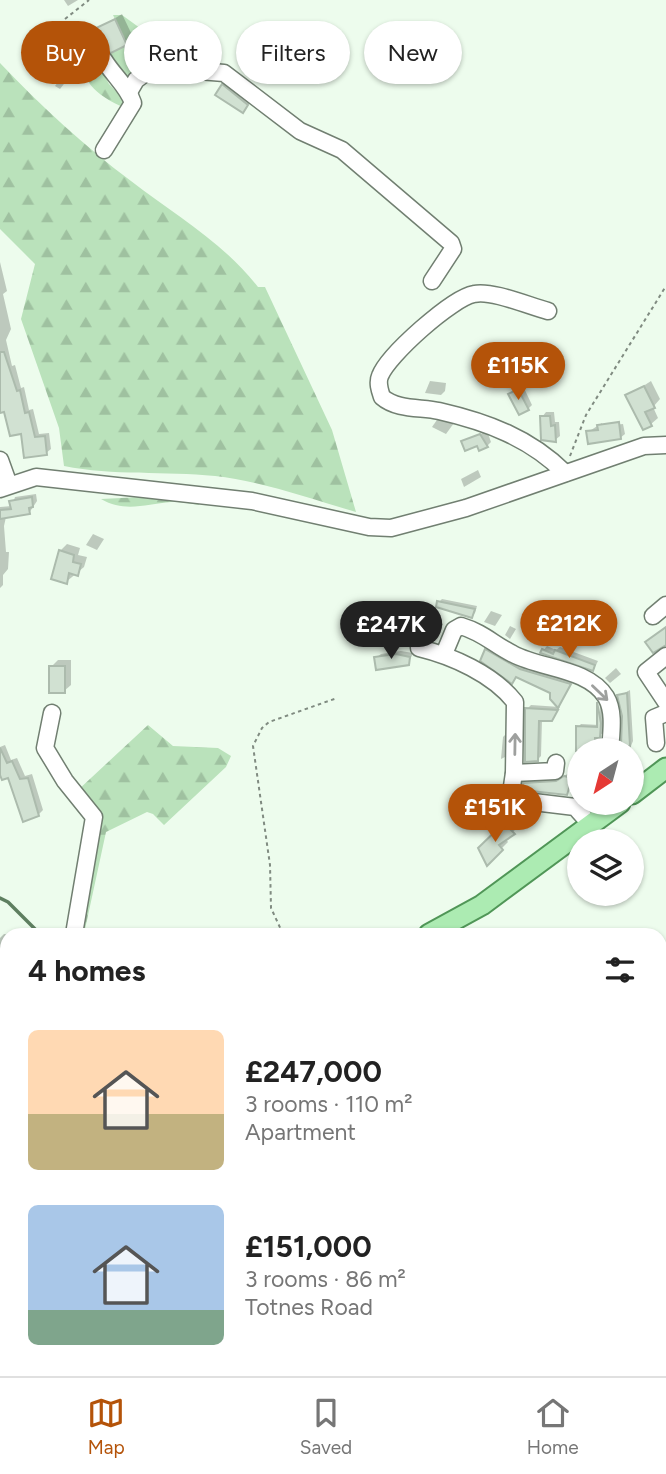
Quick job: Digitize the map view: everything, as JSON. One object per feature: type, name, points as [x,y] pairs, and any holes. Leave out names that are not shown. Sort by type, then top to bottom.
[{"type":"main road","points":[[644,785],[666,768]]},
{"type":"main road","points":[[440,928],[482,905],[603,816]]},
{"type":"street","points":[[129,92],[142,75],[162,68],[224,73],[300,131],[342,150],[451,243],[453,249],[432,281]]},
{"type":"street","points":[[104,150],[133,103],[129,92],[110,70]]},
{"type":"street","points":[[548,311],[488,295],[467,296],[431,323],[395,356],[380,377],[379,390],[382,397],[395,405],[440,411],[509,432],[543,451],[568,472]]},
{"type":"street","points":[[0,460],[4,487],[36,477],[252,500],[369,527],[391,528],[466,508],[644,446],[666,445]]},
{"type":"street","points":[[653,616],[666,605]]},
{"type":"street","points":[[420,617],[419,648],[444,654],[508,692],[515,702],[514,773],[511,793],[517,800],[567,801]]},
{"type":"street","points":[[444,654],[454,630],[461,626],[484,633],[512,654],[573,674],[600,689],[608,700],[610,738]]},
{"type":"street","points":[[666,656],[646,672],[666,702]]},
{"type":"street","points":[[52,713],[45,748],[65,781],[94,817],[75,928]]},
{"type":"street","points":[[656,743],[654,718],[666,713]]},
{"type":"street","points":[[514,773],[555,771],[556,763]]},
{"type":"street","points":[[586,816],[591,825]]},
{"type":"path","points":[[65,19],[89,0]]},
{"type":"path","points":[[568,472],[570,452],[586,415],[666,286]]},
{"type":"path","points":[[277,928],[271,908],[270,865],[253,746],[262,728],[269,722],[337,698]]},
{"type":"green space","points":[[113,15],[122,15],[130,21],[124,21],[124,39]]},
{"type":"green space","points":[[124,46],[124,75],[110,59],[110,53]]},
{"type":"green space","points":[[0,63],[96,154],[214,243],[245,271],[258,287],[265,287],[332,430],[356,512],[233,478],[101,471],[64,466],[59,428],[21,319],[35,264],[0,229]]},
{"type":"green space","points":[[109,84],[128,103],[127,109],[105,98],[91,85]]},
{"type":"green space","points":[[141,497],[199,502],[199,505],[174,502],[127,507],[101,499]]},
{"type":"green space","points":[[148,725],[173,746],[218,748],[231,756],[226,767],[164,825],[147,812],[106,832],[85,928],[80,928],[100,833],[77,791]]},
{"type":"building","points":[[115,19],[124,38],[124,46],[111,53],[110,53],[110,21]]},
{"type":"building","points":[[222,84],[248,105],[243,113],[215,95]]},
{"type":"building","points":[[0,352],[4,352],[17,391],[20,390],[25,413],[29,412],[35,437],[45,436],[47,455],[24,458],[21,434],[10,436],[4,412],[0,413]]},
{"type":"building","points":[[644,386],[655,408],[645,412],[652,426],[643,430],[625,395]]},
{"type":"building","points":[[518,389],[529,410],[519,415],[508,394]]},
{"type":"building","points":[[540,416],[550,416],[551,426],[555,425],[556,442],[541,440]]},
{"type":"building","points":[[619,422],[621,439],[588,444],[586,431],[598,430],[597,425]]},
{"type":"building","points":[[480,434],[488,447],[479,451],[477,446],[465,451],[461,441]]},
{"type":"building","points":[[32,497],[33,507],[29,508],[30,514],[0,519],[0,510],[11,509],[9,501]]},
{"type":"building","points":[[59,550],[74,555],[73,562],[81,564],[78,576],[69,573],[67,584],[51,579]]},
{"type":"building","points":[[437,601],[475,609],[472,618],[436,607]]},
{"type":"building","points":[[666,627],[666,645],[653,653],[645,642]]},
{"type":"building","points":[[485,649],[520,669],[571,684],[558,708],[550,699],[550,693],[516,677],[512,684],[480,661]]},
{"type":"building","points":[[542,649],[553,654],[555,650],[595,665],[593,671],[540,653]]},
{"type":"building","points":[[396,654],[410,657],[409,665],[376,670],[374,657]]},
{"type":"building","points":[[49,666],[65,666],[65,693],[49,693]]},
{"type":"building","points":[[627,693],[630,738],[621,738],[622,716],[617,695]]},
{"type":"building","points":[[597,702],[601,723],[600,738],[576,738],[576,726],[597,727]]},
{"type":"building","points":[[525,708],[558,710],[552,721],[539,721],[538,761],[525,762]]},
{"type":"building","points":[[0,748],[7,763],[12,761],[20,779],[28,778],[39,816],[23,822],[8,778],[2,780],[0,775]]},
{"type":"building","points":[[567,777],[567,795],[522,790],[523,783],[556,781]]},
{"type":"building","points":[[504,823],[515,834],[499,845],[503,850],[487,866],[478,848]]},
{"type":"waterway","points":[[0,898],[8,902],[34,928]]}]
